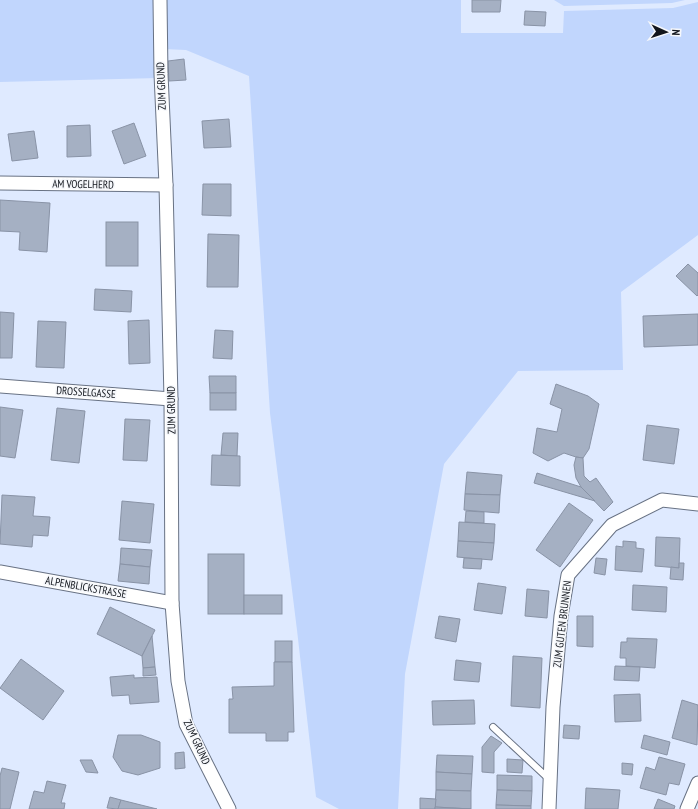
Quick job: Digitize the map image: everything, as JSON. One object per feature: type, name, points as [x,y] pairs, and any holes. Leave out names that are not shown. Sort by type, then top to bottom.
[{"type":"street","name":"ZUM GRUND","points":[[160,0],[171,399],[172,603],[178,681],[186,724],[229,809]]},
{"type":"street","name":"AM VOGELHERD","points":[[0,183],[166,185]]},
{"type":"street","name":"DROSSELGASSE","points":[[0,386],[171,399]]},
{"type":"street","name":"ZUM GUTEN BRUNNEN","points":[[549,809],[553,707],[561,616],[568,574],[612,525],[662,500],[698,504]]},
{"type":"street","name":"ALPENBLICKSTRASSE","points":[[0,572],[172,603]]},
{"type":"street","points":[[687,809],[698,783]]},
{"type":"lane","points":[[493,727],[550,780]]},
{"type":"shaded area","points":[[0,0],[157,0],[158,78],[0,82]]},
{"type":"shaded area","points":[[163,0],[461,0],[461,33],[563,33],[564,11],[673,8],[698,2],[698,235],[621,292],[623,370],[518,371],[444,464],[405,674],[398,809],[339,809],[316,797],[270,413],[249,76],[186,50],[163,49]]},
{"type":"shaded area","points":[[554,0],[685,0],[672,3],[564,6]]},
{"type":"building","points":[[472,0],[501,0],[500,12],[472,12]]},
{"type":"building","points":[[525,11],[546,12],[545,26],[524,25]]},
{"type":"building","points":[[184,59],[186,80],[169,81],[168,61]]},
{"type":"building","points":[[229,119],[231,147],[204,148],[202,121]]},
{"type":"building","points":[[134,123],[146,156],[124,164],[112,131]]},
{"type":"building","points":[[90,125],[91,156],[67,157],[67,126]]},
{"type":"building","points":[[34,131],[38,158],[12,161],[8,134]]},
{"type":"building","points":[[203,184],[231,184],[231,216],[202,215]]},
{"type":"building","points":[[0,200],[50,203],[47,252],[19,250],[20,232],[0,231]]},
{"type":"building","points":[[106,222],[138,222],[138,266],[106,266]]},
{"type":"building","points":[[208,234],[239,235],[238,287],[207,287]]},
{"type":"building","points":[[688,264],[698,273],[697,296],[676,276]]},
{"type":"building","points":[[95,289],[132,291],[131,312],[94,310]]},
{"type":"building","points":[[0,312],[14,313],[12,358],[0,358]]},
{"type":"building","points":[[698,314],[698,345],[644,347],[643,316]]},
{"type":"building","points":[[149,320],[150,363],[129,364],[128,321]]},
{"type":"building","points":[[38,321],[66,322],[64,368],[36,367]]},
{"type":"building","points":[[215,330],[233,331],[232,359],[213,358]]},
{"type":"building","points":[[209,376],[236,376],[236,393],[210,393]]},
{"type":"building","points":[[556,384],[588,396],[599,404],[589,449],[583,458],[564,453],[548,461],[533,453],[537,428],[557,432],[562,409],[550,404]]},
{"type":"building","points":[[210,393],[236,393],[236,410],[210,410]]},
{"type":"building","points":[[0,407],[23,410],[15,458],[0,456]]},
{"type":"building","points":[[57,408],[85,411],[79,463],[51,460]]},
{"type":"building","points":[[125,419],[150,420],[147,461],[123,460]]},
{"type":"building","points":[[647,425],[679,429],[674,464],[643,460]]},
{"type":"building","points":[[223,433],[238,433],[237,456],[221,455]]},
{"type":"building","points":[[212,455],[240,456],[240,486],[211,485]]},
{"type":"building","points":[[576,457],[583,458],[584,476],[590,482],[596,478],[613,502],[604,511],[581,487],[576,478],[574,465]]},
{"type":"building","points":[[467,472],[502,475],[500,495],[465,494]]},
{"type":"building","points":[[537,473],[581,487],[595,501],[534,483]]},
{"type":"building","points":[[465,494],[500,495],[499,513],[464,510]]},
{"type":"building","points":[[2,495],[35,497],[33,516],[50,517],[48,536],[33,535],[32,547],[0,544]]},
{"type":"building","points":[[122,501],[154,504],[150,543],[119,540]]},
{"type":"building","points":[[569,503],[593,520],[560,567],[536,550]]},
{"type":"building","points":[[466,511],[484,512],[484,523],[465,522]]},
{"type":"building","points":[[459,522],[495,524],[494,543],[458,541]]},
{"type":"building","points":[[656,537],[680,538],[679,568],[655,566]]},
{"type":"building","points":[[458,541],[494,543],[492,560],[457,557]]},
{"type":"building","points":[[623,541],[636,542],[636,548],[644,549],[642,572],[615,570],[616,546],[623,547]]},
{"type":"building","points":[[121,548],[152,550],[150,567],[120,564]]},
{"type":"building","points":[[208,554],[244,554],[244,614],[208,614]]},
{"type":"building","points":[[464,558],[482,559],[481,569],[463,568]]},
{"type":"building","points":[[596,558],[607,559],[605,575],[594,573]]},
{"type":"building","points":[[679,563],[684,563],[683,580],[670,579],[671,567],[679,568]]},
{"type":"building","points":[[120,564],[150,567],[149,584],[118,581]]},
{"type":"building","points":[[478,583],[506,587],[502,614],[474,610]]},
{"type":"building","points":[[633,585],[667,587],[666,612],[632,610]]},
{"type":"building","points":[[527,589],[549,591],[547,618],[525,616]]},
{"type":"building","points":[[244,595],[282,595],[282,614],[244,614]]},
{"type":"building","points":[[110,607],[155,630],[142,656],[97,634]]},
{"type":"building","points":[[439,616],[460,619],[456,642],[435,638]]},
{"type":"building","points":[[577,616],[593,616],[593,647],[577,646]]},
{"type":"building","points":[[152,636],[155,667],[143,668],[142,656]]},
{"type":"building","points":[[627,638],[657,639],[655,668],[626,666],[626,658],[620,658],[621,642],[627,642]]},
{"type":"building","points":[[275,641],[292,641],[292,662],[275,662]]},
{"type":"building","points":[[513,656],[542,658],[540,708],[511,706]]},
{"type":"building","points":[[21,659],[64,691],[43,720],[0,688]]},
{"type":"building","points":[[456,660],[481,663],[479,682],[454,680]]},
{"type":"building","points":[[274,662],[292,662],[294,732],[288,732],[288,741],[266,741],[266,733],[229,733],[229,699],[233,699],[232,687],[274,686]]},
{"type":"building","points":[[615,666],[640,667],[639,681],[614,680]]},
{"type":"building","points":[[155,667],[156,675],[143,676],[143,668]]},
{"type":"building","points":[[134,675],[134,678],[157,677],[159,702],[130,704],[129,695],[112,696],[110,677]]},
{"type":"building","points":[[640,694],[641,721],[615,722],[614,695]]},
{"type":"building","points":[[474,700],[475,724],[433,725],[432,701]]},
{"type":"building","points":[[682,700],[698,705],[697,745],[672,738]]},
{"type":"building","points":[[564,725],[580,726],[579,739],[563,738]]},
{"type":"building","points":[[118,735],[141,735],[160,742],[160,768],[138,775],[122,771],[113,757]]},
{"type":"building","points":[[644,735],[670,742],[667,755],[641,748]]},
{"type":"building","points":[[491,736],[502,743],[494,752],[494,773],[482,772],[482,747]]},
{"type":"building","points":[[184,752],[185,768],[175,769],[175,753]]},
{"type":"building","points":[[437,755],[473,756],[472,774],[436,772]]},
{"type":"building","points":[[659,757],[685,764],[679,785],[669,783],[666,795],[640,788],[646,767],[655,770]]},
{"type":"building","points":[[507,759],[523,760],[522,773],[507,772]]},
{"type":"building","points":[[80,760],[92,760],[98,773],[86,772]]},
{"type":"building","points":[[622,763],[633,764],[632,775],[622,774]]},
{"type":"building","points":[[2,768],[19,772],[10,809],[0,809],[0,776]]},
{"type":"building","points":[[436,772],[472,774],[471,791],[436,790]]},
{"type":"building","points":[[497,775],[532,776],[532,791],[497,790]]},
{"type":"building","points":[[47,781],[66,785],[61,803],[65,803],[64,809],[29,809],[34,791],[44,793]]},
{"type":"building","points":[[586,788],[620,790],[618,809],[585,809]]},
{"type":"building","points":[[436,790],[471,791],[471,809],[435,807]]},
{"type":"building","points":[[497,790],[532,791],[531,806],[496,805]]},
{"type":"building","points":[[110,797],[121,800],[118,809],[107,808]]},
{"type":"building","points":[[420,798],[436,799],[435,809],[420,809]]},
{"type":"building","points":[[658,799],[675,806],[674,809],[654,809]]},
{"type":"building","points":[[121,800],[157,809],[118,809]]},
{"type":"building","points":[[496,805],[531,806],[531,809],[496,809]]},
{"type":"building","points":[[435,807],[471,809],[435,809]]}]
